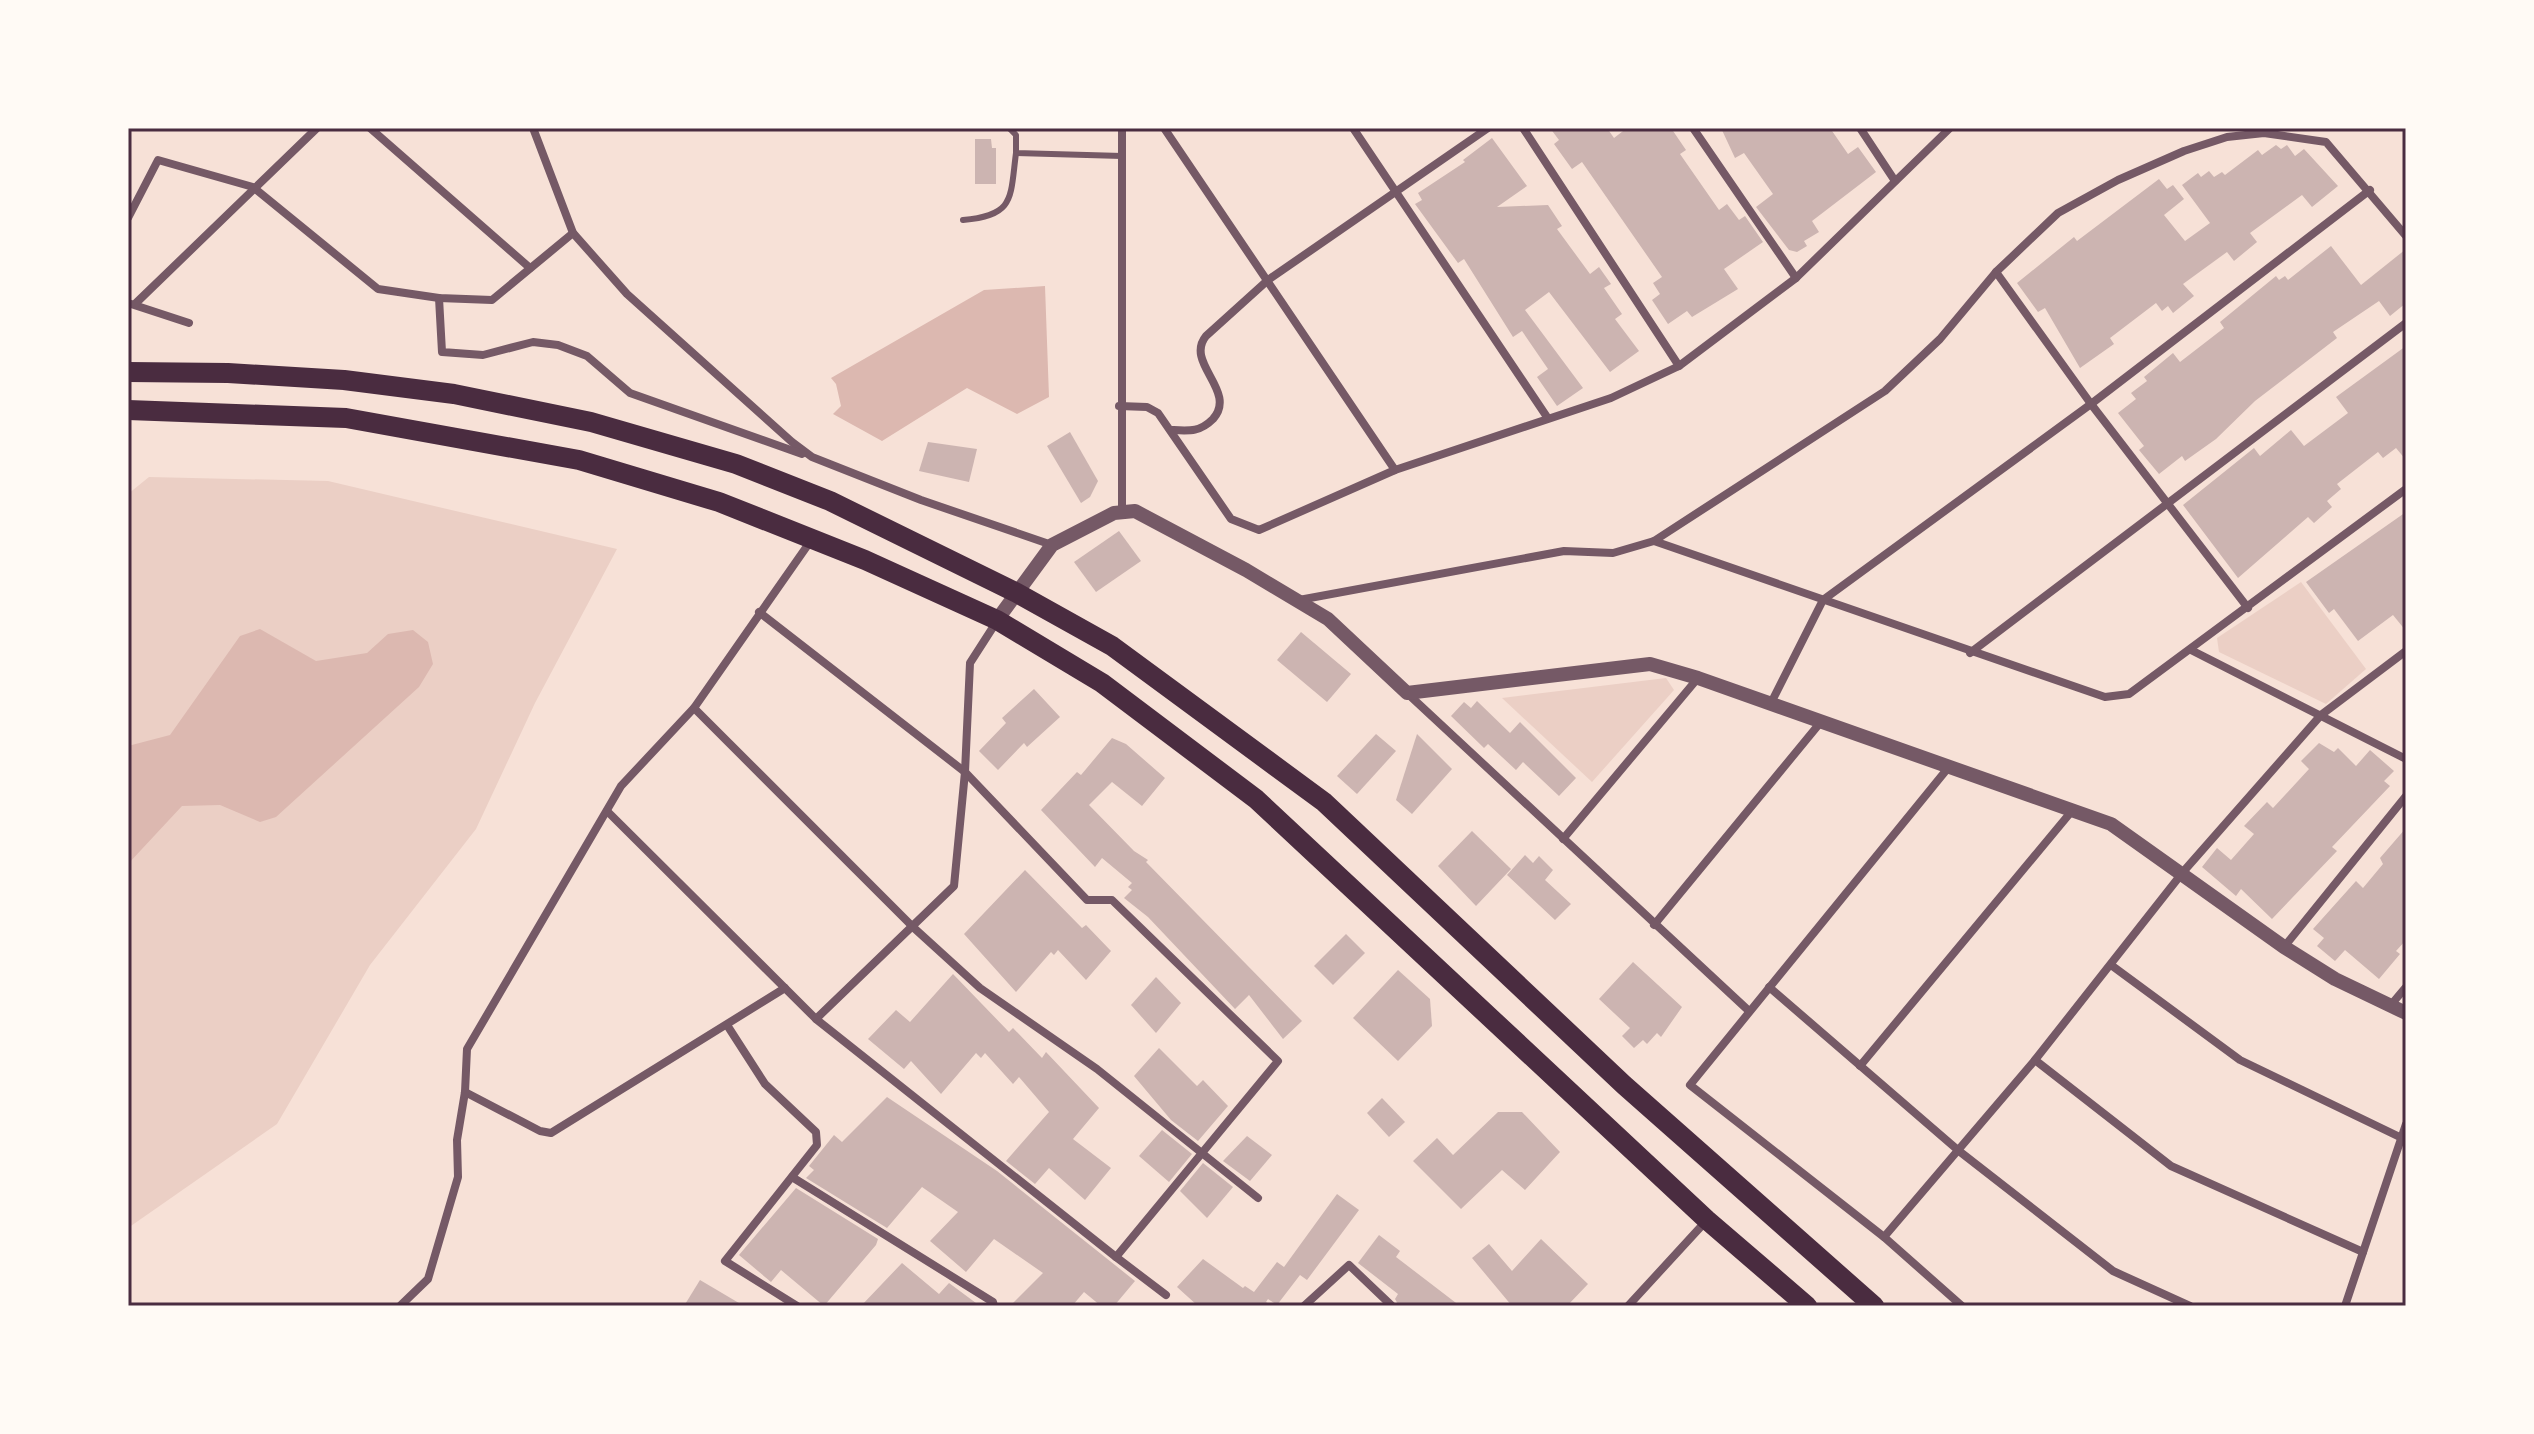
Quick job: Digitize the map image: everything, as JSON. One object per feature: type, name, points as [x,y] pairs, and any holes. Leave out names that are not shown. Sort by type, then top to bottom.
[{"type":"highway","points":[[128,372],[228,373],[344,380],[454,394],[591,422],[736,464],[830,501],[1017,593],[1112,646],[1324,802],[1624,1085],[1874,1306]]},
{"type":"highway","points":[[128,410],[346,418],[506,444],[579,460],[719,502],[812,538],[997,620],[1102,683],[1256,799],[1707,1220],[1807,1306]]},
{"type":"street","points":[[189,323],[131,303],[317,128]]},
{"type":"street","points":[[370,128],[530,268]]},
{"type":"street","points":[[533,128],[573,233],[627,294],[812,457]]},
{"type":"street","points":[[1122,128],[1119,406],[1122,511]]},
{"type":"street","points":[[1164,128],[1395,470]]},
{"type":"street","points":[[1353,128],[1547,417]]},
{"type":"street","points":[[1172,430],[1196,431],[1216,415],[1220,396],[1200,355],[1201,342],[1268,280],[1488,128]]},
{"type":"street","points":[[1523,128],[1679,366]]},
{"type":"street","points":[[1693,128],[1796,278]]},
{"type":"street","points":[[1860,128],[1895,181]]},
{"type":"street","points":[[1119,406],[1153,409],[1172,430],[1231,519],[1259,530],[1395,470],[1611,398],[1679,366],[1796,278],[1950,128]]},
{"type":"street","points":[[1298,600],[1564,551],[1613,553],[1654,541],[1885,391],[1940,339],[1996,272],[2058,213],[2118,180],[2227,137],[2264,133],[2326,142],[2406,236]]},
{"type":"street","points":[[128,218],[158,160],[253,187],[378,289],[439,298],[492,300],[573,233]]},
{"type":"street","points":[[1771,703],[1823,600],[2091,404],[2370,190]]},
{"type":"street","points":[[1996,272],[2091,404],[2248,608]]},
{"type":"street","points":[[439,298],[442,352],[483,355],[533,342],[558,345],[587,356],[630,393],[1052,545]]},
{"type":"street","points":[[1970,653],[2406,323]]},
{"type":"street","points":[[1654,541],[1970,653],[2105,697],[2129,694],[2406,489]]},
{"type":"street","points":[[816,1019],[914,928],[954,886],[965,772],[970,663],[1052,545],[1122,511],[1135,511],[1328,619],[1749,1011]]},
{"type":"street","points":[[400,1306],[428,1279],[458,1177],[457,1140],[465,1092],[467,1049],[621,786],[694,708],[812,538]]},
{"type":"street","points":[[759,612],[965,772],[1087,900],[1112,900],[1278,1061],[1116,1257]]},
{"type":"street","points":[[2191,650],[2406,759]]},
{"type":"street","points":[[1884,1237],[2035,1060],[2183,872],[2321,715],[2406,651]]},
{"type":"street","points":[[1407,693],[1650,664],[1698,678],[2124,831],[2284,947],[2406,1013]]},
{"type":"street","points":[[1563,839],[1698,678]]},
{"type":"street","points":[[694,708],[914,928],[980,988],[1097,1069],[1258,1198]]},
{"type":"street","points":[[1654,925],[1820,723]]},
{"type":"street","points":[[1948,768],[1690,1085],[1884,1237],[1962,1306]]},
{"type":"street","points":[[2284,947],[2406,796]]},
{"type":"street","points":[[607,811],[816,1019],[1166,1295]]},
{"type":"street","points":[[1860,1066],[2071,812]]},
{"type":"street","points":[[2111,965],[2240,1060],[2403,1139]]},
{"type":"street","points":[[1769,987],[1959,1151],[2113,1271],[2190,1306]]},
{"type":"street","points":[[2390,1006],[2406,987]]},
{"type":"street","points":[[465,1092],[540,1131],[551,1133],[785,988]]},
{"type":"street","points":[[727,1025],[765,1084],[816,1132],[817,1145],[725,1261],[797,1306]]},
{"type":"street","points":[[2035,1060],[2171,1166],[2363,1252]]},
{"type":"street","points":[[2345,1306],[2406,1124]]},
{"type":"street","points":[[792,1177],[993,1302],[994,1306]]},
{"type":"street","points":[[1628,1306],[1707,1220]]},
{"type":"street","points":[[1304,1306],[1349,1265],[1392,1306]]},
{"type":"lane","points":[[963,220],[996,215],[1007,205],[1016,153],[1016,135],[1009,128]]},
{"type":"lane","points":[[1016,153],[1122,156]]},
{"type":"shaded area","points":[[1045,286],[1049,397],[1017,414],[967,388],[882,441],[833,414],[841,406],[836,384],[831,378],[984,290]]},
{"type":"shaded area","points":[[149,477],[328,481],[617,549],[535,703],[476,829],[370,965],[277,1124],[128,1228],[128,494]]},
{"type":"shaded area","points":[[2301,582],[2366,669],[2326,704],[2219,652],[2217,638]]},
{"type":"shaded area","points":[[260,629],[316,661],[367,653],[388,634],[413,630],[428,642],[433,664],[419,687],[276,817],[260,822],[220,805],[182,806],[128,864],[128,746],[170,735],[240,636]]},
{"type":"shaded area","points":[[1666,678],[1674,690],[1592,782],[1502,698]]},
{"type":"building","points":[[1550,128],[1607,128],[1614,138],[1627,128],[1671,128],[1686,150],[1680,154],[1719,210],[1727,204],[1739,220],[1745,216],[1763,242],[1724,269],[1738,289],[1692,317],[1687,311],[1668,324],[1652,300],[1660,294],[1653,283],[1662,277],[1582,162],[1572,169],[1554,144],[1559,140]]},
{"type":"building","points":[[1721,128],[1830,128],[1848,154],[1858,147],[1876,172],[1812,221],[1819,232],[1804,241],[1807,246],[1797,252],[1789,250],[1756,207],[1773,194],[1744,153],[1735,158]]},
{"type":"building","points":[[1492,138],[1527,186],[1497,207],[1548,205],[1562,226],[1557,229],[1590,274],[1599,267],[1611,284],[1604,288],[1622,314],[1615,319],[1639,351],[1610,372],[1549,292],[1525,310],[1583,388],[1557,406],[1537,377],[1548,369],[1522,331],[1513,337],[1464,259],[1458,263],[1415,204],[1422,200],[1418,193],[1465,162],[1463,160]]},
{"type":"building","points":[[975,139],[991,139],[992,148],[996,148],[996,184],[975,184]]},
{"type":"building","points":[[2276,145],[2281,149],[2287,145],[2295,156],[2304,149],[2338,186],[2312,207],[2302,195],[2250,233],[2257,242],[2234,261],[2227,252],[2183,284],[2194,296],[2173,313],[2168,306],[2162,311],[2156,303],[2110,338],[2114,344],[2080,368],[2045,308],[2038,312],[2017,283],[2074,237],[2077,241],[2159,179],[2167,189],[2173,185],[2184,199],[2164,215],[2185,241],[2210,223],[2182,185],[2198,173],[2201,177],[2209,171],[2214,177],[2222,172],[2225,175],[2258,150],[2262,155]]},
{"type":"building","points":[[2331,246],[2361,285],[2406,249],[2406,303],[2390,316],[2379,301],[2333,332],[2337,338],[2255,401],[2216,439],[2185,461],[2182,456],[2159,474],[2139,450],[2144,446],[2118,413],[2136,399],[2131,393],[2147,381],[2144,377],[2173,353],[2180,362],[2224,328],[2220,322],[2276,276],[2279,280],[2285,276],[2288,280]]},
{"type":"building","points":[[2406,346],[2406,460],[2396,448],[2383,458],[2378,452],[2337,484],[2341,489],[2327,501],[2332,507],[2314,523],[2308,517],[2238,578],[2183,505],[2254,448],[2260,456],[2291,430],[2304,446],[2348,413],[2336,397]]},
{"type":"building","points":[[1070,432],[1098,481],[1090,497],[1081,503],[1047,446]]},
{"type":"building","points":[[928,442],[977,449],[969,482],[919,471]]},
{"type":"building","points":[[2406,512],[2406,631],[2393,615],[2358,641],[2334,609],[2329,613],[2306,582]]},
{"type":"building","points":[[1119,531],[1141,561],[1096,592],[1074,562]]},
{"type":"building","points":[[1301,632],[1351,674],[1327,702],[1277,660]]},
{"type":"building","points":[[1034,689],[1060,717],[1027,747],[1024,743],[998,770],[979,751],[1006,723],[1002,718]]},
{"type":"building","points":[[1477,701],[1510,733],[1520,722],[1576,778],[1559,796],[1523,762],[1516,770],[1488,744],[1484,748],[1451,716],[1464,702],[1471,708]]},
{"type":"building","points":[[1376,734],[1396,751],[1357,794],[1337,776]]},
{"type":"building","points":[[1417,734],[1452,769],[1412,814],[1396,800]]},
{"type":"building","points":[[1112,738],[1126,744],[1165,778],[1142,806],[1112,782],[1089,805],[1134,851],[1148,860],[1146,862],[1302,1021],[1283,1039],[1249,995],[1235,1009],[1148,917],[1124,898],[1132,890],[1128,887],[1132,883],[1102,858],[1095,867],[1041,810],[1077,772],[1081,775]]},
{"type":"building","points":[[2319,743],[2334,752],[2338,748],[2356,766],[2370,750],[2394,771],[2384,781],[2390,786],[2332,847],[2337,851],[2272,919],[2241,889],[2236,896],[2202,867],[2217,848],[2231,860],[2254,834],[2244,826],[2267,802],[2273,808],[2309,769],[2301,761]]},
{"type":"building","points":[[2406,828],[2406,940],[2396,951],[2400,954],[2379,979],[2345,950],[2335,961],[2317,946],[2324,938],[2313,929],[2356,881],[2363,888],[2383,864],[2380,858]]},
{"type":"building","points":[[1472,831],[1511,869],[1476,906],[1438,866]]},
{"type":"building","points":[[1525,855],[1533,863],[1539,856],[1553,870],[1545,880],[1571,904],[1555,920],[1507,875]]},
{"type":"building","points":[[1025,870],[1082,928],[1086,925],[1111,951],[1086,980],[1058,950],[1054,955],[1051,952],[1016,992],[964,934]]},
{"type":"building","points":[[1346,934],[1365,953],[1333,985],[1314,966]]},
{"type":"building","points":[[1633,962],[1682,1007],[1661,1037],[1657,1033],[1647,1044],[1643,1040],[1634,1048],[1622,1036],[1630,1028],[1599,999]]},
{"type":"building","points":[[1398,970],[1430,999],[1432,1026],[1398,1061],[1353,1018]]},
{"type":"building","points":[[953,974],[1009,1032],[1013,1028],[1042,1058],[1046,1052],[1099,1108],[1073,1139],[1111,1168],[1085,1200],[1049,1168],[1035,1184],[1006,1161],[1049,1112],[1019,1077],[1013,1084],[985,1053],[981,1058],[976,1053],[941,1094],[911,1061],[904,1069],[868,1039],[896,1010],[910,1022]]},
{"type":"building","points":[[1156,977],[1181,1003],[1156,1033],[1131,1005]]},
{"type":"building","points":[[1159,1048],[1197,1086],[1203,1080],[1228,1106],[1198,1141],[1171,1120],[1134,1076]]},
{"type":"building","points":[[887,1097],[997,1171],[1135,1281],[1114,1306],[1101,1306],[1084,1292],[1072,1306],[1010,1306],[1043,1273],[994,1239],[966,1272],[930,1241],[958,1212],[922,1187],[887,1228],[806,1178],[814,1170],[809,1166],[834,1135],[842,1142]]},
{"type":"building","points":[[1382,1098],[1405,1122],[1389,1137],[1367,1113]]},
{"type":"building","points":[[1498,1112],[1522,1112],[1560,1152],[1525,1190],[1502,1170],[1461,1209],[1413,1161],[1437,1138],[1453,1155]]},
{"type":"building","points":[[1162,1130],[1192,1154],[1169,1182],[1139,1156]]},
{"type":"building","points":[[1247,1136],[1272,1155],[1250,1181],[1223,1161]]},
{"type":"building","points":[[1203,1163],[1233,1187],[1207,1218],[1180,1191]]},
{"type":"building","points":[[796,1188],[878,1239],[824,1306],[781,1270],[771,1282],[739,1255]]},
{"type":"building","points":[[1337,1194],[1359,1210],[1307,1280],[1300,1275],[1277,1305],[1268,1299],[1266,1302],[1272,1306],[1198,1306],[1177,1287],[1203,1259],[1243,1288],[1245,1286],[1254,1292],[1277,1262],[1284,1267]]},
{"type":"building","points":[[1379,1235],[1400,1251],[1396,1257],[1460,1306],[1399,1306],[1395,1299],[1398,1294],[1358,1263]]},
{"type":"building","points":[[1541,1239],[1588,1284],[1567,1306],[1512,1306],[1472,1258],[1489,1244],[1512,1271]]},
{"type":"building","points":[[902,1263],[939,1294],[949,1283],[980,1306],[861,1306]]},
{"type":"building","points":[[700,1280],[744,1306],[684,1306]]}]
